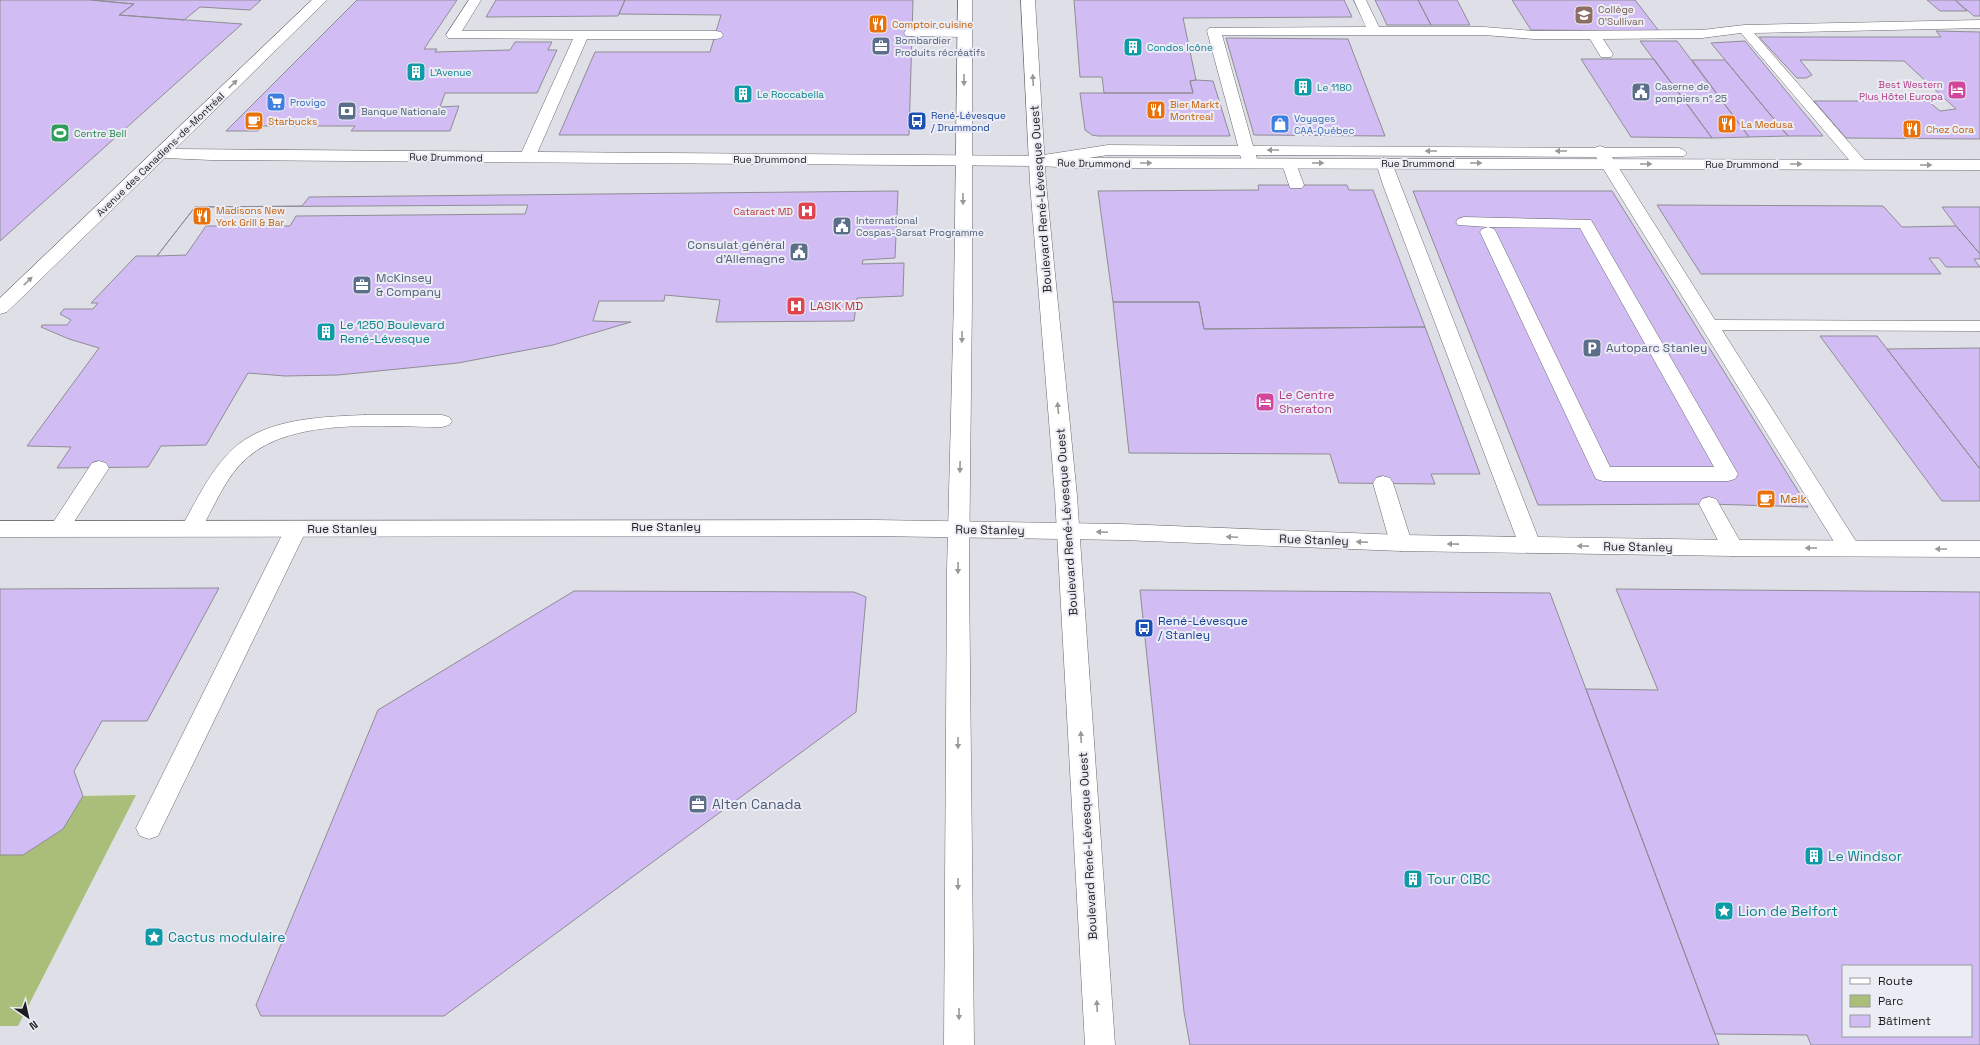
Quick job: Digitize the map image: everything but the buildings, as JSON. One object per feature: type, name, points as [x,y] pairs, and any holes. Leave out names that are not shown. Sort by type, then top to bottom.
[{"type":"street","name":"Avenue des Canadiens-de-Montréal","points":[[0,308],[320,0]]},
{"type":"street","points":[[959,1045],[959,529],[965,0]]},
{"type":"street","name":"Boulevard René-Lévesque Ouest","points":[[1028,0],[1037,161],[1068,531],[1100,1045]]},
{"type":"street","name":"Rue Drummond","points":[[161,153],[527,158],[963,160],[1082,163],[1249,157],[1290,164],[1604,158],[1683,158],[1861,165],[1980,165]]},
{"type":"street","name":"Rue Stanley","points":[[0,529],[601,527],[959,529],[1068,531],[1401,543],[1733,548],[1980,549]]},
{"type":"lane","points":[[475,0],[453,35],[716,35]]},
{"type":"lane","points":[[1360,0],[1374,31]]},
{"type":"lane","points":[[1849,548],[1604,158],[1249,157],[1214,31],[1484,31],[1534,35],[1702,34],[1744,29],[1980,24]]},
{"type":"lane","points":[[1744,29],[1861,165]]},
{"type":"lane","points":[[911,33],[964,33]]},
{"type":"lane","points":[[1594,34],[1606,54]]},
{"type":"lane","points":[[527,158],[582,35]]},
{"type":"lane","points":[[1669,137],[1683,158]]},
{"type":"lane","points":[[1384,163],[1391,185],[1530,545]]},
{"type":"lane","points":[[1290,164],[1296,185]]},
{"type":"lane","points":[[1464,222],[1585,223],[1728,474],[1603,474],[1488,232]]},
{"type":"lane","points":[[1709,325],[1980,326]]},
{"type":"lane","points":[[192,528],[225,471],[241,452],[260,438],[291,428],[321,424],[442,421]]},
{"type":"lane","points":[[59,529],[99,468]]},
{"type":"lane","points":[[1383,483],[1401,543]]},
{"type":"lane","points":[[1709,504],[1733,548]]},
{"type":"lane","points":[[149,828],[296,529]]},
{"type":"green space","points":[[136,795],[18,1026],[0,1026],[0,855],[23,855],[63,829],[83,796]]},
{"type":"place","name":"Collège O'Sullivan","points":[[1584,15]]},
{"type":"place","name":"Comptoir cuisine","points":[[878,24]]},
{"type":"place","name":"Bombardier Produits récréatifs","points":[[881,46]]},
{"type":"place","name":"Condos Icône","points":[[1133,47]]},
{"type":"place","name":"L'Avenue","points":[[416,72]]},
{"type":"place","name":"Le 1180","points":[[1303,87]]},
{"type":"place","name":"Best Western Plus Hôtel Europa","points":[[1957,90]]},
{"type":"place","name":"Caserne de pompiers n° 25","points":[[1641,92]]},
{"type":"place","name":"Le Roccabella","points":[[743,94]]},
{"type":"place","name":"Provigo","points":[[276,102]]},
{"type":"place","name":"Bier Markt Montreal","points":[[1156,110]]},
{"type":"place","name":"Banque Nationale","points":[[347,111]]},
{"type":"place","name":"Starbucks","points":[[254,121]]},
{"type":"place","name":"René-Lévesque / Drummond","points":[[917,121]]},
{"type":"place","name":"Voyages CAA-Québec","points":[[1280,124]]},
{"type":"place","name":"La Medusa","points":[[1727,124]]},
{"type":"place","name":"Chez Cora","points":[[1912,129]]},
{"type":"place","name":"Centre Bell","points":[[60,133]]},
{"type":"place","name":"Cataract MD","points":[[807,211]]},
{"type":"place","name":"Madisons New York Grill & Bar","points":[[202,216]]},
{"type":"place","name":"International Cospas-Sarsat Programme","points":[[842,226]]},
{"type":"place","name":"Consulat général d'Allemagne","points":[[799,252]]},
{"type":"place","name":"McKinsey & Company","points":[[362,285]]},
{"type":"place","name":"LASIK MD","points":[[796,306]]},
{"type":"place","name":"Le 1250 Boulevard René-Lévesque","points":[[326,332]]},
{"type":"place","name":"Autoparc Stanley","points":[[1592,348]]},
{"type":"place","name":"Le Centre Sheraton","points":[[1265,402]]},
{"type":"place","name":"Melk","points":[[1766,499]]},
{"type":"place","name":"René-Lévesque / Stanley","points":[[1144,628]]},
{"type":"place","name":"Alten Canada","points":[[698,804]]},
{"type":"place","name":"Le Windsor","points":[[1814,856]]},
{"type":"place","name":"Tour CIBC","points":[[1413,879]]},
{"type":"place","name":"Lion de Belfort","points":[[1724,911]]},
{"type":"place","name":"Cactus modulaire","points":[[154,937]]}]
